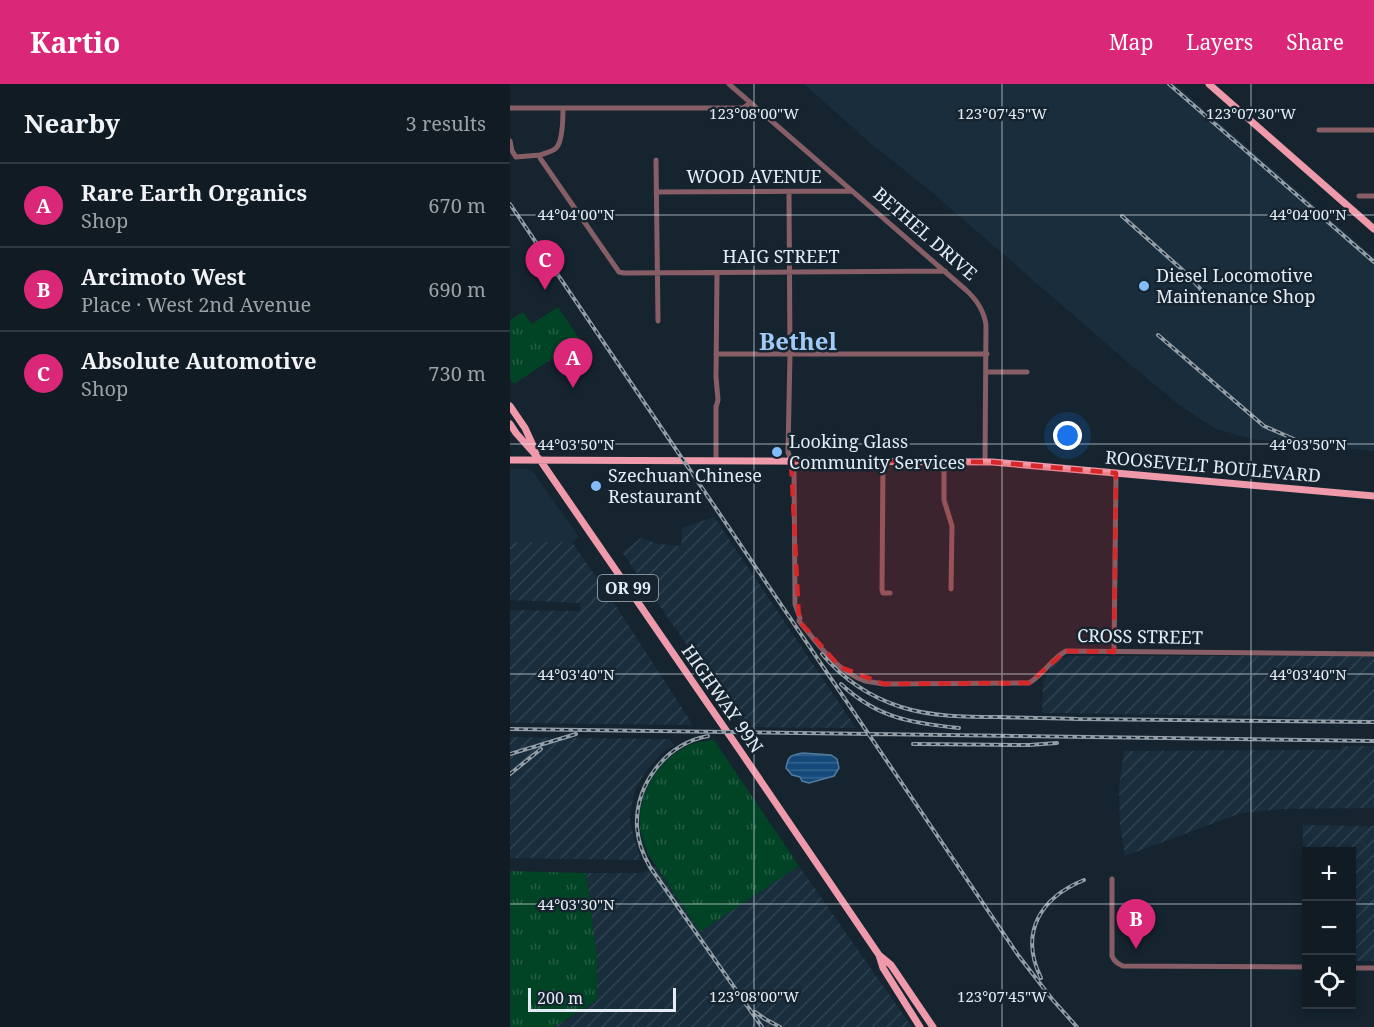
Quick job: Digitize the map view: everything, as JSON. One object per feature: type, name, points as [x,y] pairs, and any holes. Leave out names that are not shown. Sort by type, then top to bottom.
[{"type":"main road","points":[[1209,84],[1374,229]]},
{"type":"main road","name":"HIGHWAY 99N","points":[[510,406],[525,428],[540,460]]},
{"type":"main road","name":"HIGHWAY 99N","points":[[510,423],[540,460],[879,956]]},
{"type":"main road","name":"ROOSEVELT BOULEVARD","points":[[510,460],[985,462],[1374,496]]},
{"type":"main road","name":"OR 99","points":[[879,956],[883,968],[920,1027]]},
{"type":"main road","name":"OR 99","points":[[879,956],[891,965],[933,1027]]},
{"type":"street","name":"BETHEL DRIVE","points":[[729,84],[945,271],[973,296],[982,308],[986,321],[987,354],[985,462]]},
{"type":"street","points":[[510,108],[743,108],[750,103]]},
{"type":"street","points":[[510,141],[516,157],[550,152],[557,147],[561,133],[563,108]]},
{"type":"street","points":[[1319,129],[1374,130]]},
{"type":"street","name":"HAIG STREET","points":[[540,155],[618,272],[945,271]]},
{"type":"street","points":[[656,160],[658,321]]},
{"type":"street","name":"WOOD AVENUE","points":[[656,192],[852,191]]},
{"type":"street","points":[[789,192],[788,452],[791,460]]},
{"type":"street","points":[[1359,196],[1374,196]]},
{"type":"street","points":[[716,461],[714,398],[717,273]]},
{"type":"street","points":[[716,354],[987,354]]},
{"type":"street","points":[[986,372],[1027,372]]},
{"type":"street","name":"CROSS STREET","points":[[791,460],[794,468],[795,604],[799,621],[840,667],[866,681],[884,684],[1029,683],[1040,676],[1055,657],[1066,651],[1374,654]]},
{"type":"street","points":[[883,461],[882,590],[883,593],[890,593]]},
{"type":"street","points":[[944,462],[945,504],[952,526],[951,589]]},
{"type":"street","points":[[1114,652],[1116,473]]},
{"type":"street","points":[[1112,879],[1111,951],[1113,959],[1123,966],[1302,967]]},
{"type":"street","points":[[1356,968],[1374,968]]},
{"type":"highlighted area","points":[[791,460],[992,462],[1116,473],[1114,652],[1066,651],[1029,683],[884,684],[840,667],[799,621]]},
{"type":"shaded area","points":[[804,84],[1175,84],[1374,257],[1374,451],[1256,440],[1216,429],[1203,421],[1179,405],[1126,361]]},
{"type":"shaded area","points":[[510,469],[527,469],[534,473],[579,537],[572,542],[510,542]]},
{"type":"shaded area","points":[[714,517],[856,728],[744,727],[622,552],[641,538],[659,544],[681,546],[682,528]]},
{"type":"shaded area","points":[[510,542],[572,542],[693,725],[510,723],[510,610],[580,611],[580,603],[510,600]]},
{"type":"shaded area","points":[[1071,656],[1374,656],[1374,721],[1266,716],[1042,713],[1043,682],[1058,660]]},
{"type":"shaded area","points":[[510,737],[670,739],[674,745],[663,752],[644,774],[636,788],[632,803],[630,818],[641,860],[510,858]]},
{"type":"shaded area","points":[[1342,746],[1374,746],[1374,808],[1282,809],[1241,813],[1125,856],[1120,824],[1119,787],[1124,751],[1341,750]]},
{"type":"shaded area","points":[[1303,825],[1374,826],[1374,961],[1356,961],[1356,847],[1303,847]]},
{"type":"shaded area","points":[[655,866],[700,932],[799,866],[912,1027],[554,1027],[597,1000],[597,957],[586,873],[642,873]]},
{"type":"green space","points":[[558,307],[580,340],[514,384],[510,379],[510,320],[523,312],[532,324]]},
{"type":"green space","points":[[714,740],[799,866],[700,932],[648,854],[641,830],[640,814],[647,788],[662,765],[672,755],[697,742]]},
{"type":"green space","points":[[510,871],[586,873],[597,957],[597,1000],[554,1027],[510,1027]]},
{"type":"water","points":[[803,753],[831,755],[837,759],[839,768],[834,776],[809,783],[802,781],[800,777],[792,775],[786,768],[791,756]]},
{"type":"railway","points":[[1169,84],[1374,262]]},
{"type":"railway","points":[[510,204],[1018,955],[1077,1027]]},
{"type":"railway","points":[[1122,216],[1187,274],[1204,293]]},
{"type":"railway","points":[[1158,335],[1264,426],[1296,440],[1321,445]]},
{"type":"railway","points":[[822,654],[848,679],[879,698],[901,707],[937,715],[1374,722]]},
{"type":"railway","points":[[841,684],[868,705],[882,712],[910,721],[959,728]]},
{"type":"railway","points":[[510,729],[1374,741]]},
{"type":"railway","points":[[510,754],[576,734]]},
{"type":"railway","points":[[708,736],[693,740],[678,748],[656,769],[641,796],[638,811],[638,837],[650,867],[762,1027]]},
{"type":"railway","points":[[913,744],[1029,745],[1057,743]]},
{"type":"railway","points":[[510,774],[541,749]]},
{"type":"railway","points":[[1041,978],[1032,946],[1033,932],[1038,919],[1045,907],[1056,897],[1084,880]]},
{"type":"railway","points":[[755,1012],[780,1027]]},
{"type":"place","name":"Diesel Locomotive Maintenance Shop","points":[[1144,286]]},
{"type":"place","name":"Absolute Automotive","points":[[545,290]]},
{"type":"place","name":"Rare Earth Organics","points":[[573,388]]},
{"type":"place","name":"Looking Glass Community Services","points":[[777,452]]},
{"type":"place","name":"Szechuan Chinese Restaurant","points":[[596,486]]},
{"type":"place","name":"Arcimoto West","points":[[1136,949]]},
{"type":"district","name":"Bethel","points":[[798,342]]}]
